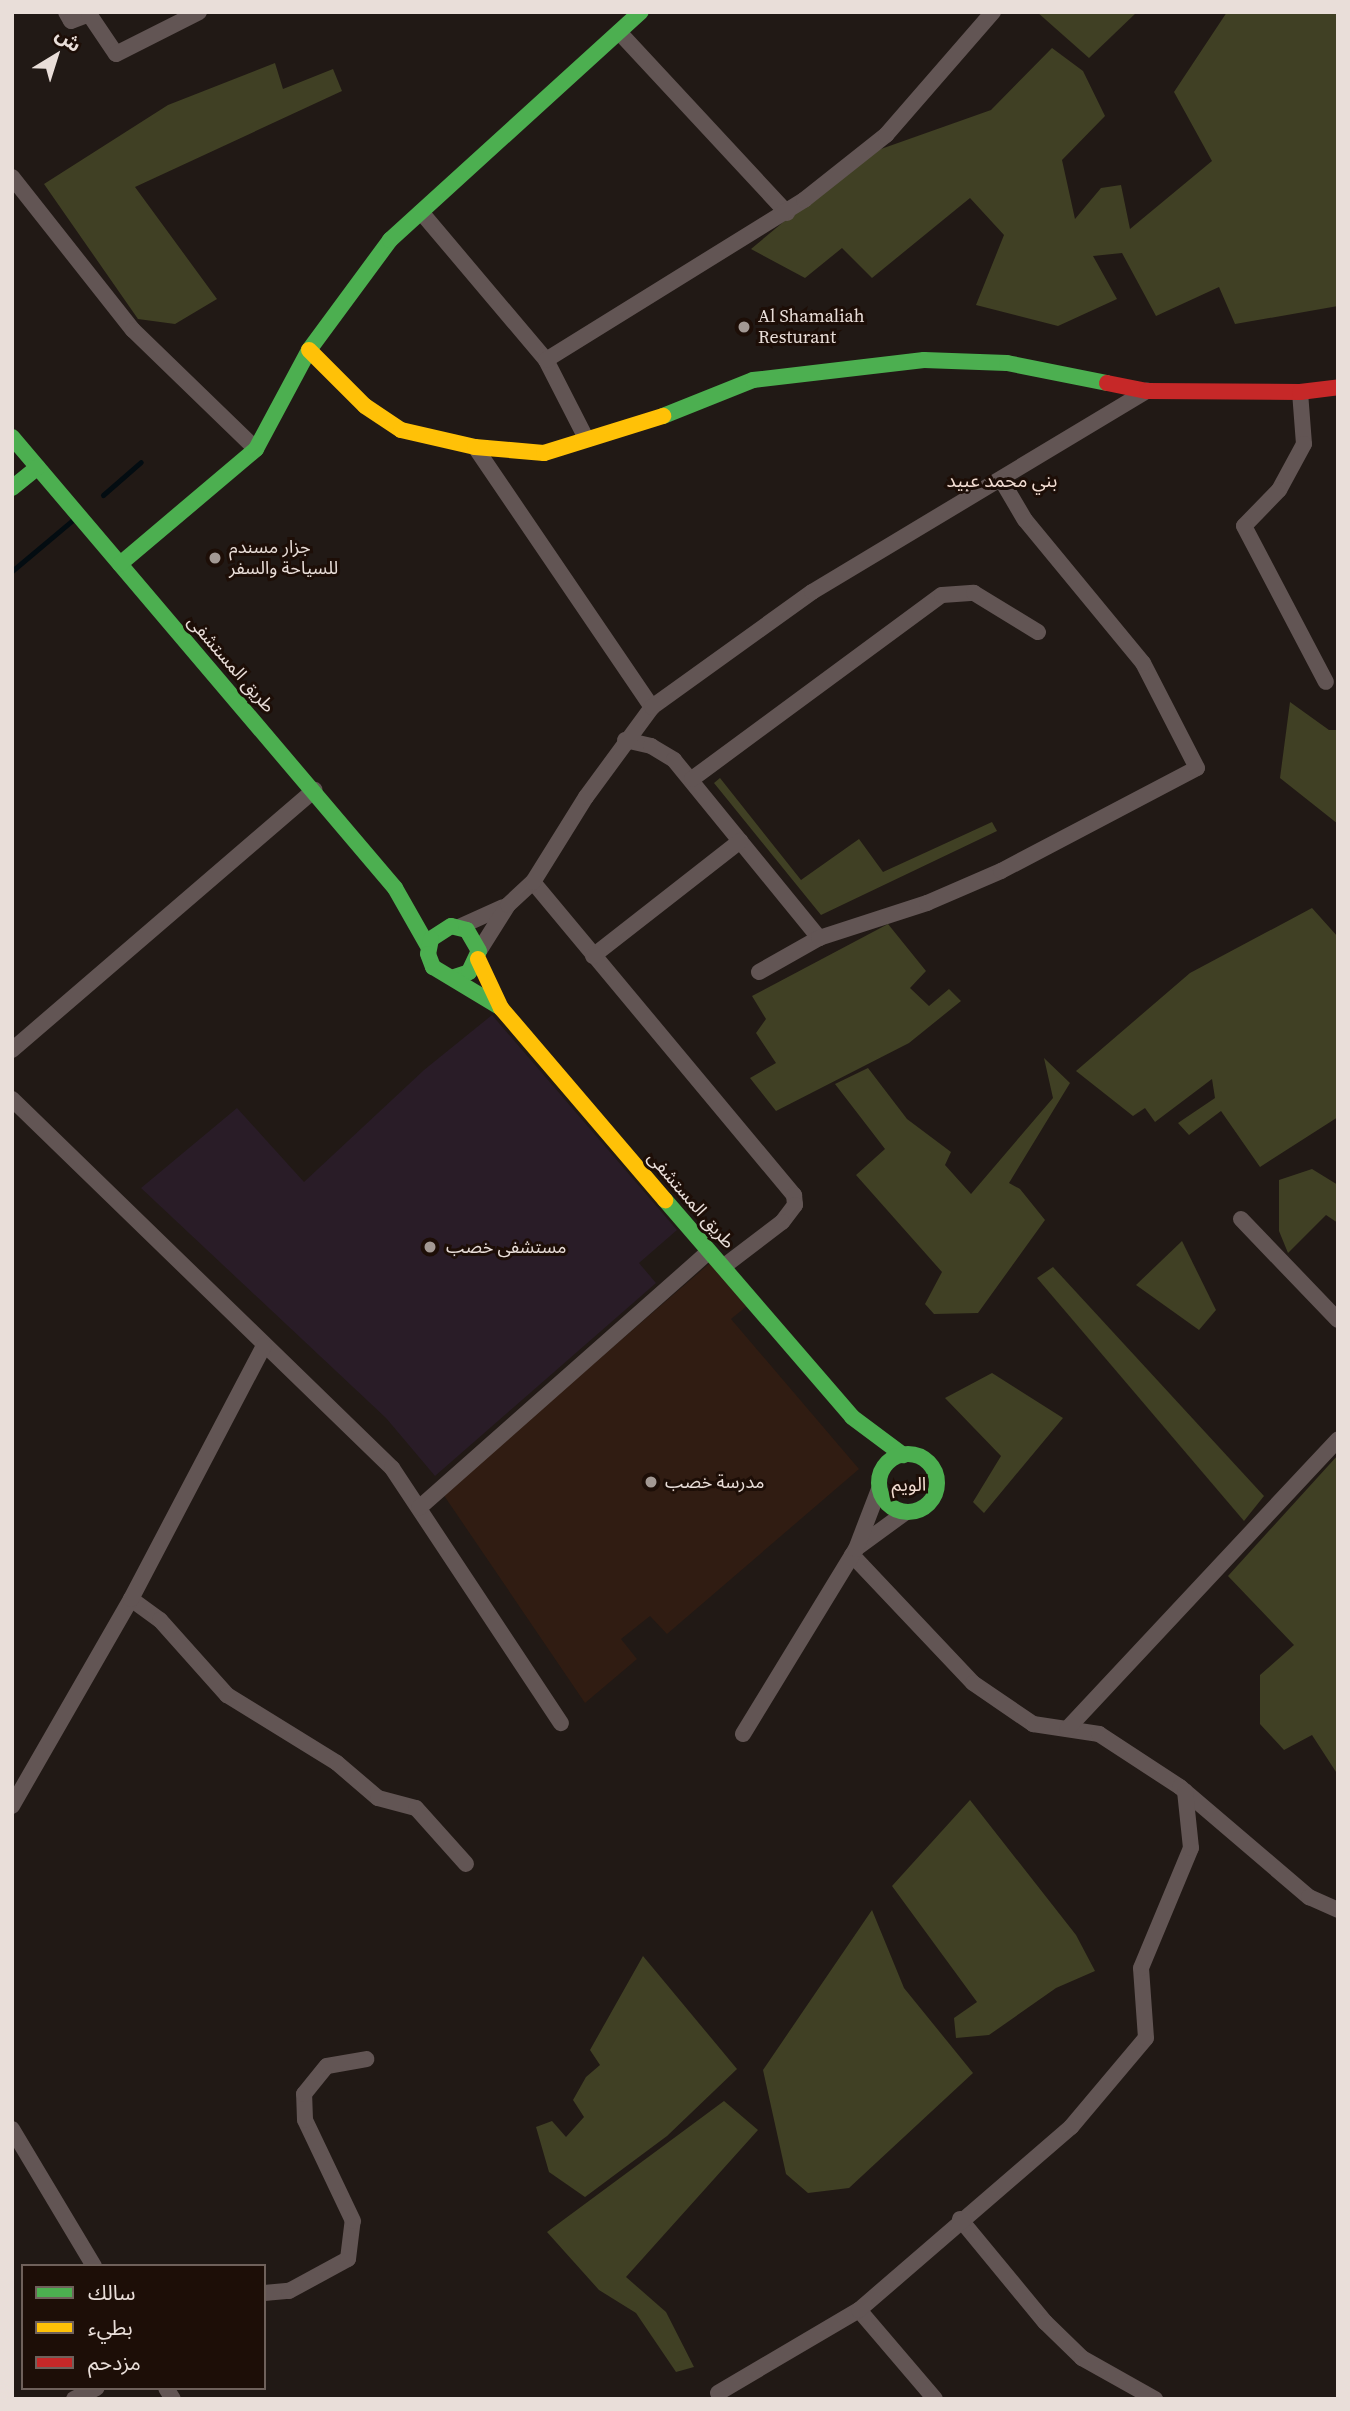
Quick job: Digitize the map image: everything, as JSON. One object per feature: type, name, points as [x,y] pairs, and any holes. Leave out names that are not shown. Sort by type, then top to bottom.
[{"type":"street","points":[[66,12],[71,21],[90,13],[116,54],[199,12]]},
{"type":"street","points":[[120,564],[256,449],[309,350],[390,240],[641,12]]},
{"type":"street","points":[[546,360],[787,213],[886,135],[993,12]]},
{"type":"street","points":[[619,32],[787,213]]},
{"type":"street","points":[[12,177],[133,330],[256,449]]},
{"type":"street","points":[[421,212],[546,360],[586,438]]},
{"type":"street","points":[[309,350],[365,406],[401,430],[475,447],[544,453],[684,409],[753,380],[887,363],[1007,363],[1147,391],[1300,392],[1338,387]]},
{"type":"street","points":[[508,905],[436,932],[428,946],[433,967],[454,977],[469,972],[508,905],[533,882],[625,740],[652,707],[812,592],[1002,481],[1147,391]]},
{"type":"street","points":[[1300,392],[1304,444],[1279,490],[1244,526],[1326,682]]},
{"type":"street","name":"طريق المستشفى","points":[[12,437],[395,887],[428,946]]},
{"type":"street","points":[[475,447],[652,707]]},
{"type":"street","points":[[12,488],[38,467]]},
{"type":"street","points":[[759,972],[819,938],[927,903],[1001,871],[1197,768],[1143,663],[1025,520],[1002,481]]},
{"type":"street","points":[[692,779],[942,595],[974,593],[1038,632]]},
{"type":"street","points":[[625,740],[662,753],[692,779],[819,938]]},
{"type":"street","points":[[12,1050],[314,790]]},
{"type":"street","points":[[593,956],[740,841]]},
{"type":"street","points":[[533,882],[794,1195],[795,1205],[782,1222],[723,1267]]},
{"type":"street","name":"طريق المستشفى","points":[[395,887],[432,916],[455,927]]},
{"type":"street","points":[[455,927],[473,936],[478,955]]},
{"type":"street","name":"طريق المستشفى","points":[[478,955],[500,1008]]},
{"type":"street","name":"طريق المستشفى","points":[[454,977],[500,1008],[852,1417],[903,1455]]},
{"type":"street","points":[[12,1099],[392,1468],[561,1723]]},
{"type":"street","points":[[1241,1219],[1338,1320]]},
{"type":"street","points":[[419,1508],[709,1251]]},
{"type":"street","points":[[12,1806],[131,1599],[264,1346]]},
{"type":"street","name":"طريق المستشفى","points":[[852,1417],[879,1485]]},
{"type":"street","points":[[1068,1729],[1338,1439]]},
{"type":"street","points":[[744,1734],[854,1552],[885,1465],[903,1455],[924,1459],[936,1476],[933,1497],[926,1506],[906,1512],[854,1552]]},
{"type":"street","points":[[879,1485],[887,1503],[906,1512]]},
{"type":"street","points":[[854,1552],[973,1683],[1033,1724],[1099,1734],[1185,1791],[1310,1897],[1338,1910]]},
{"type":"street","points":[[131,1599],[160,1620],[227,1695],[337,1763],[378,1798],[416,1808],[466,1864]]},
{"type":"street","points":[[718,2393],[859,2309],[1071,2127],[1146,2038],[1141,1968],[1191,1848],[1185,1791]]},
{"type":"street","points":[[266,2293],[289,2291],[348,2259],[353,2221],[305,2120],[304,2094],[327,2066],[366,2059]]},
{"type":"street","points":[[12,2129],[93,2264]]},
{"type":"street","points":[[960,2220],[1045,2322],[1082,2358],[1154,2399]]},
{"type":"street","points":[[859,2309],[935,2399]]},
{"type":"street","points":[[74,2399],[93,2390]]},
{"type":"shaded area","points":[[1037,12],[1137,12],[1089,58]]},
{"type":"shaded area","points":[[1227,12],[1338,12],[1338,306],[1235,324],[1219,287],[1156,316],[1122,253],[1093,256],[1117,299],[1058,326],[976,305],[1004,235],[970,198],[872,278],[842,248],[805,278],[751,249],[864,155],[991,110],[1052,48],[1083,71],[1105,116],[1062,160],[1075,219],[1101,188],[1121,185],[1130,229],[1212,161],[1174,92]]},
{"type":"shaded area","points":[[275,63],[283,89],[333,69],[342,91],[135,187],[217,299],[175,324],[138,319],[44,184],[168,105]]},
{"type":"shaded area","points":[[1290,702],[1329,730],[1338,730],[1338,824],[1280,778]]},
{"type":"shaded area","points":[[720,778],[801,880],[859,839],[883,872],[992,822],[997,831],[821,915],[714,783]]},
{"type":"shaded area","points":[[1312,908],[1338,937],[1338,1117],[1260,1167],[1221,1111],[1189,1135],[1178,1123],[1215,1098],[1212,1079],[1155,1122],[1145,1108],[1133,1116],[1076,1071],[1190,973]]},
{"type":"shaded area","points":[[888,924],[926,971],[910,988],[929,1006],[949,989],[961,1001],[909,1043],[776,1111],[750,1078],[776,1063],[756,1033],[766,1019],[752,996]]},
{"type":"shaded area","name":"مستشفى خصب","points":[[492,1015],[677,1230],[639,1263],[656,1283],[435,1476],[386,1418],[141,1188],[237,1108],[304,1182],[424,1070]]},
{"type":"shaded area","points":[[1044,1058],[1070,1083],[1009,1183],[1020,1189],[1045,1220],[978,1313],[934,1314],[925,1304],[942,1272],[856,1175],[885,1149],[835,1084],[868,1068],[907,1119],[951,1152],[945,1165],[971,1194],[1053,1098]]},
{"type":"shaded area","points":[[1312,1169],[1338,1185],[1338,1223],[1326,1215],[1288,1253],[1279,1231],[1279,1180]]},
{"type":"shaded area","points":[[1182,1241],[1216,1310],[1199,1330],[1136,1285]]},
{"type":"shaded area","name":"مدرسة خصب","points":[[710,1263],[747,1306],[731,1319],[859,1469],[667,1634],[650,1616],[621,1639],[637,1659],[585,1703],[443,1494]]},
{"type":"shaded area","points":[[1053,1267],[1264,1496],[1244,1521],[1037,1278]]},
{"type":"shaded area","points":[[992,1373],[1063,1418],[984,1513],[973,1502],[1001,1456],[945,1398]]},
{"type":"shaded area","points":[[1338,1455],[1338,1775],[1312,1735],[1284,1750],[1260,1724],[1260,1675],[1294,1645],[1228,1576]]},
{"type":"shaded area","points":[[970,1800],[1076,1935],[1095,1971],[1056,1988],[989,2035],[956,2038],[954,2018],[977,2002],[892,1886]]},
{"type":"shaded area","points":[[872,1910],[904,1988],[973,2073],[849,2188],[808,2193],[786,2174],[763,2070]]},
{"type":"shaded area","points":[[643,1956],[737,2069],[667,2136],[585,2197],[549,2172],[536,2127],[552,2121],[566,2137],[584,2117],[573,2100],[586,2077],[600,2065],[590,2050]]},
{"type":"shaded area","points":[[724,2101],[758,2130],[626,2277],[666,2312],[694,2367],[676,2372],[636,2313],[599,2290],[547,2232]]},
{"type":"waterway","points":[[103,495],[141,462]]},
{"type":"waterway","points":[[12,571],[74,519]]},
{"type":"traffic: fast","points":[[120,564],[256,449],[309,350],[390,240],[641,12]]},
{"type":"traffic: fast","points":[[663,416],[753,380],[924,360],[1007,363],[1107,383]]},
{"type":"traffic: fast","points":[[12,437],[395,888],[428,946]]},
{"type":"traffic: fast","points":[[12,488],[38,467]]},
{"type":"traffic: fast","points":[[454,977],[469,972],[479,951],[467,930],[451,926],[431,939],[428,954],[433,967],[498,1006]]},
{"type":"traffic: fast","points":[[665,1200],[852,1417],[903,1455]]},
{"type":"traffic: fast","points":[[908,1454],[919,1456],[932,1467],[937,1483],[935,1494],[924,1507],[908,1512],[897,1510],[884,1499],[879,1483],[881,1472],[892,1459],[908,1454]]},
{"type":"traffic: slow","points":[[309,350],[365,406],[401,430],[475,447],[544,453],[663,416]]},
{"type":"traffic: slow","points":[[478,959],[501,1008],[665,1200]]},
{"type":"traffic: jam","points":[[1107,383],[1147,391],[1300,392],[1338,387]]},
{"type":"place","name":"Al Shamaliah Resturant","points":[[744,327]]},
{"type":"place","name":"جزار مسندم للسياحة والسفر","points":[[215,558]]},
{"type":"place","name":"مستشفى خصب","points":[[430,1247]]},
{"type":"place","name":"مدرسة خصب","points":[[651,1482]]},
{"type":"district","name":"بني محمد عبيد","points":[[1002,481]]},
{"type":"district","name":"الويم","points":[[909,1485]]}]
